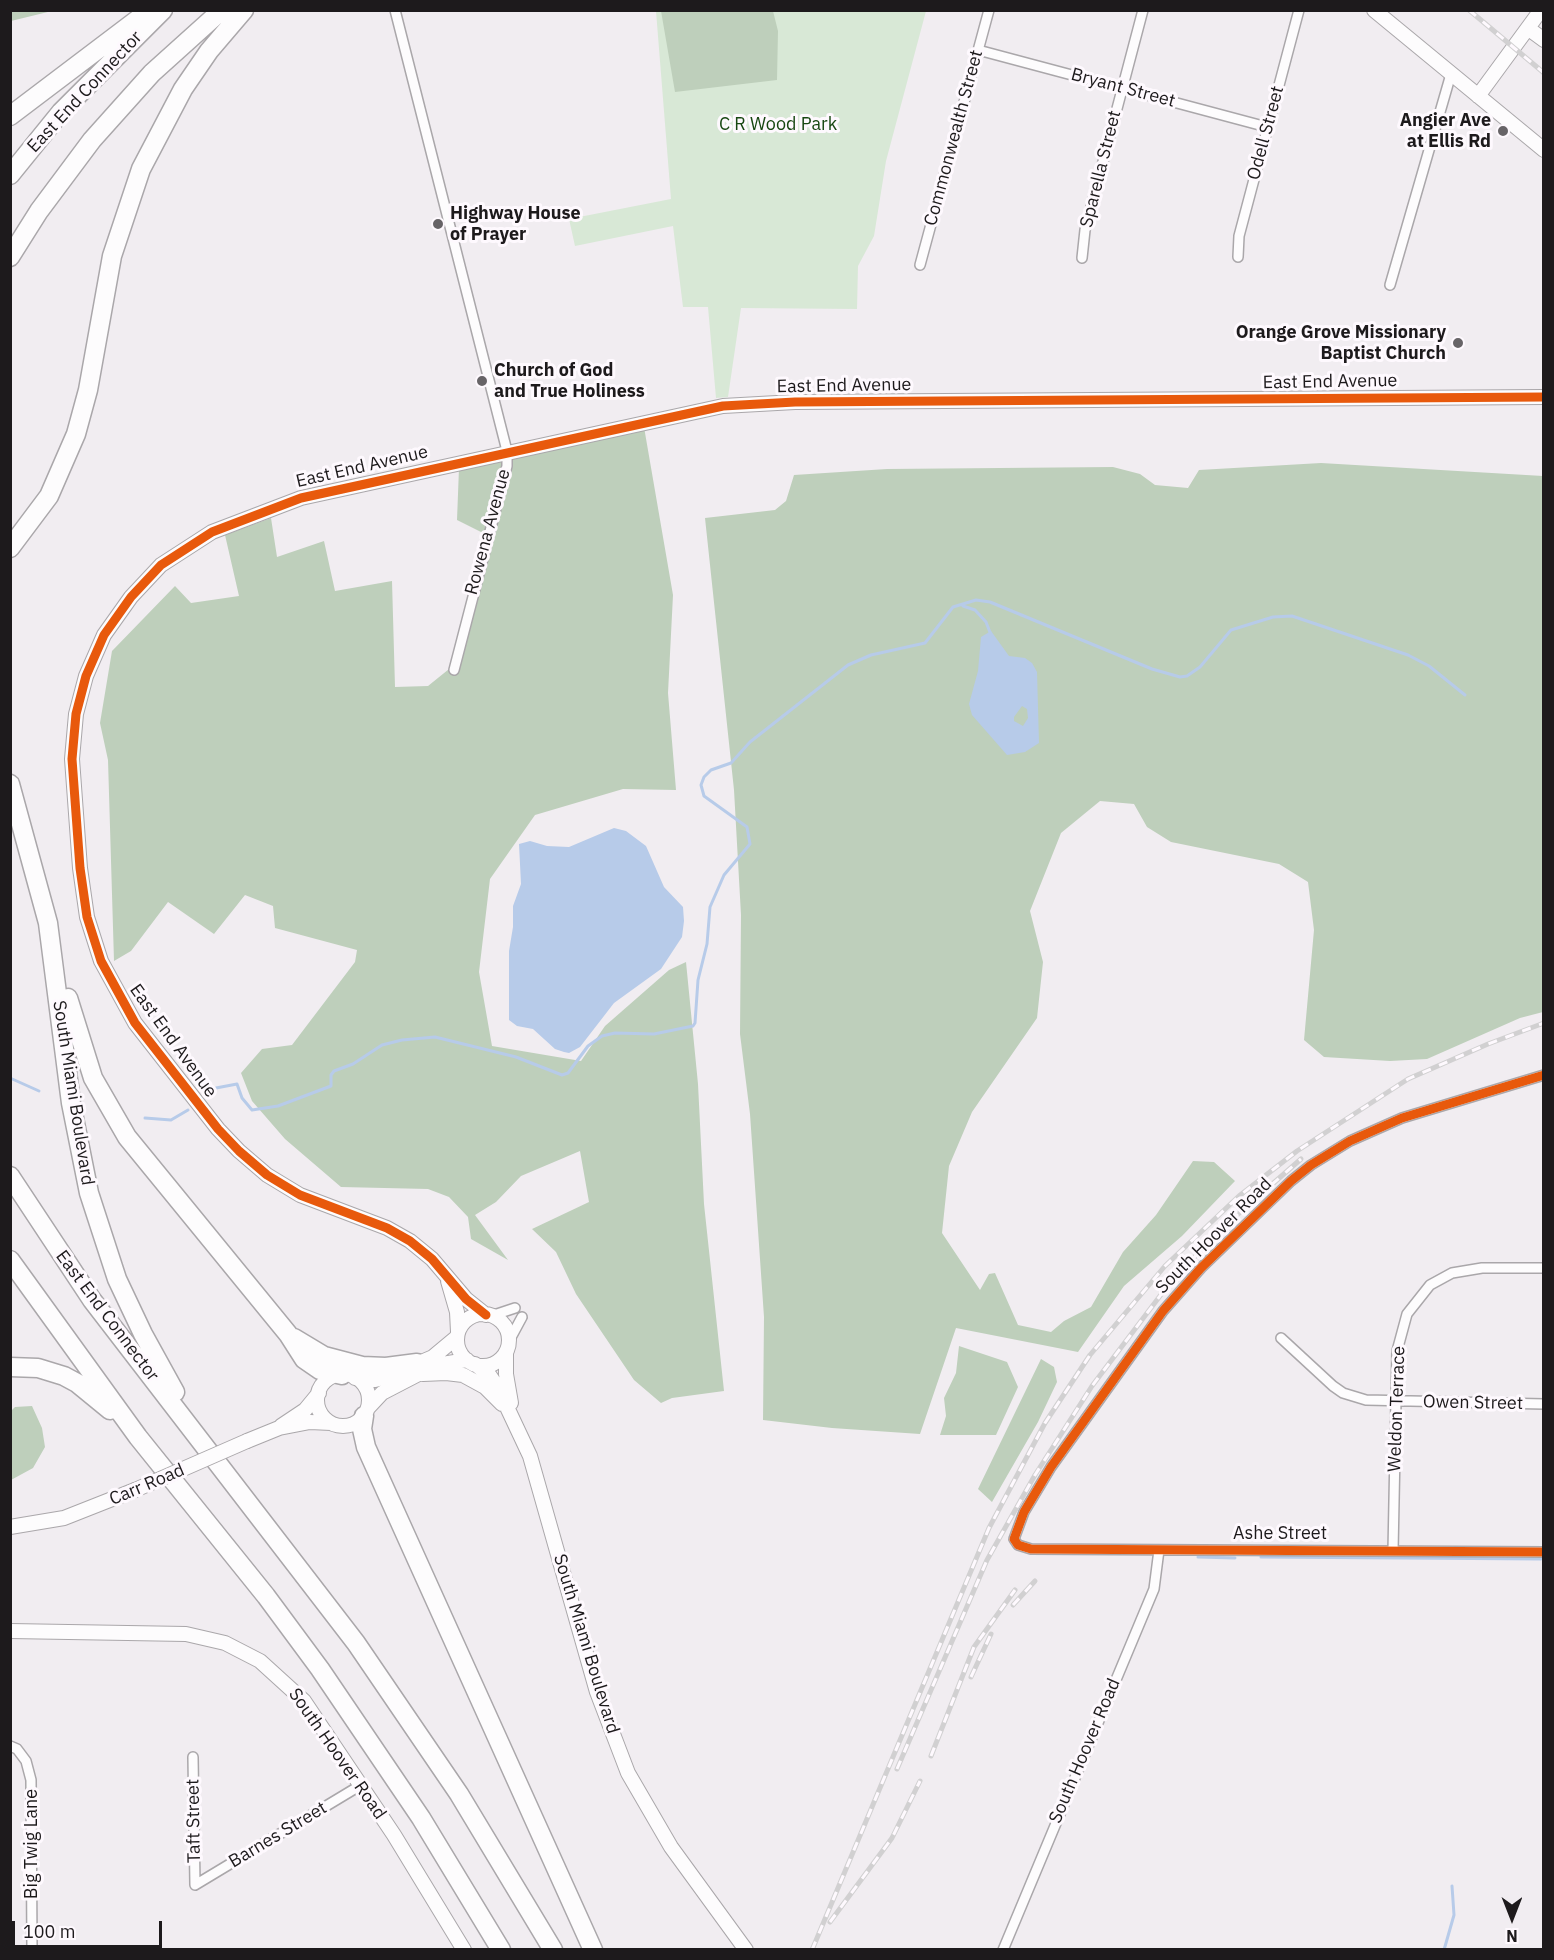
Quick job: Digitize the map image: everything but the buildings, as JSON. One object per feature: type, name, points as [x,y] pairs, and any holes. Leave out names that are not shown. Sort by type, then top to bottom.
[{"type":"highway","points":[[10,116],[150,10]]},
{"type":"highway","name":"East End Connector","points":[[10,176],[61,112],[163,10]]},
{"type":"highway","name":"East End Connector","points":[[10,257],[39,211],[99,131],[160,66],[222,10]]},
{"type":"highway","points":[[10,548],[49,496],[76,434],[88,390],[112,256],[141,169],[160,128],[189,79],[244,10]]},
{"type":"highway","name":"South Miami Boulevard","points":[[10,784],[48,924],[72,1103],[97,1221],[130,1306],[157,1360],[210,1450]]},
{"type":"highway","points":[[48,924],[78,1036],[103,1099],[141,1155],[288,1334],[309,1363],[320,1370],[348,1376]]},
{"type":"highway","name":"East End Connector","points":[[10,1176],[92,1300],[210,1450]]},
{"type":"highway","points":[[10,1260],[138,1437],[266,1596],[320,1669],[421,1818],[501,1950]]},
{"type":"highway","points":[[288,1334],[324,1356],[362,1366],[418,1369]]},
{"type":"highway","points":[[10,1367],[45,1370],[77,1383],[98,1398],[138,1437]]},
{"type":"highway","points":[[366,1412],[362,1429],[366,1446],[593,1950]]},
{"type":"highway","points":[[210,1450],[302,1569],[408,1718],[465,1804],[553,1950]]},
{"type":"street","name":"Rowena Avenue","points":[[395,10],[507,451],[507,466],[453,670]]},
{"type":"street","name":"Commonwealth Street","points":[[921,265],[989,10]]},
{"type":"street","name":"Sparella Street","points":[[1082,258],[1084,230],[1143,10]]},
{"type":"street","name":"Odell Street","points":[[1238,256],[1239,236],[1299,10]]},
{"type":"street","points":[[1374,10],[1544,150]]},
{"type":"street","points":[[1478,96],[1541,10]]},
{"type":"street","points":[[1529,29],[1544,40]]},
{"type":"street","name":"Bryant Street","points":[[978,50],[1267,127]]},
{"type":"street","points":[[1390,285],[1451,74]]},
{"type":"street","name":"East End Avenue","points":[[488,1315],[448,1281],[421,1249],[399,1234],[300,1195],[252,1163],[218,1129],[135,1023],[101,962],[87,917],[73,780],[73,738],[86,676],[104,635],[131,597],[161,565],[179,552],[243,518],[301,498],[507,451],[740,404],[1544,397]]},
{"type":"street","name":"South Hoover Road","points":[[1018,1545],[1015,1532],[1024,1512],[1070,1438],[1143,1337],[1201,1268],[1292,1181],[1331,1152],[1384,1126],[1427,1109],[1544,1075]]},
{"type":"street","name":"Weldon Terrace","points":[[1393,1551],[1397,1351],[1402,1325],[1415,1302],[1430,1285],[1452,1273],[1467,1269],[1544,1268]]},
{"type":"street","name":"East End Avenue","points":[[448,1281],[457,1312],[458,1334]]},
{"type":"street","points":[[515,1308],[469,1318],[458,1334],[440,1352],[418,1369],[382,1392],[366,1412],[349,1425],[331,1423],[320,1410],[319,1393],[326,1382],[348,1376],[381,1378],[418,1369],[445,1362],[493,1364],[507,1347],[522,1317]]},
{"type":"street","points":[[488,1315],[504,1326],[507,1347]]},
{"type":"street","points":[[458,1334],[459,1350],[471,1362]]},
{"type":"street","name":"Owen Street","points":[[1281,1338],[1343,1393],[1366,1400],[1544,1404]]},
{"type":"street","name":"South Miami Boulevard","points":[[507,1347],[506,1374],[513,1415]]},
{"type":"street","name":"South Miami Boulevard","points":[[471,1362],[494,1381],[513,1415],[536,1474],[587,1660],[621,1756],[641,1798],[671,1847],[746,1950]]},
{"type":"street","points":[[418,1369],[471,1378],[485,1387],[513,1415]]},
{"type":"street","points":[[348,1376],[367,1390],[366,1412]]},
{"type":"street","name":"Carr Road","points":[[279,1428],[305,1410],[319,1393]]},
{"type":"street","name":"Carr Road","points":[[10,1527],[64,1518],[279,1428],[310,1422],[331,1423]]},
{"type":"street","name":"Ashe Street","points":[[1018,1545],[1031,1549],[1544,1552]]},
{"type":"street","name":"South Hoover Road","points":[[1003,1950],[1154,1589],[1159,1550]]},
{"type":"street","name":"South Hoover Road","points":[[10,1631],[173,1632],[212,1639],[237,1648],[260,1661],[295,1690],[361,1785],[464,1950]]},
{"type":"street","name":"Big Twig Lane","points":[[10,1746],[17,1749],[26,1761],[32,1780],[32,1950]]},
{"type":"street","name":"Taft Street","points":[[193,1757],[195,1885]]},
{"type":"street","name":"Barnes Street","points":[[195,1885],[361,1785]]},
{"type":"green space","points":[[11,10],[52,10],[52,11],[11,21]]},
{"type":"green space","name":"C R Wood Park","points":[[656,11],[926,11],[886,161],[874,236],[858,266],[857,309],[741,308],[728,397],[716,398],[708,307],[683,307],[673,226],[575,246],[569,219],[671,199]]},
{"type":"green space","points":[[661,11],[773,11],[778,31],[777,80],[675,92]]},
{"type":"green space","points":[[644,427],[673,595],[668,693],[676,790],[623,789],[535,815],[490,879],[479,972],[492,1046],[581,1061],[605,1026],[669,970],[686,962],[698,1084],[704,1204],[724,1391],[672,1398],[661,1403],[634,1380],[576,1294],[556,1252],[532,1229],[589,1202],[580,1151],[521,1176],[496,1202],[475,1215],[508,1260],[471,1239],[468,1217],[449,1197],[428,1189],[341,1187],[285,1139],[252,1101],[241,1073],[262,1049],[292,1045],[355,962],[357,950],[275,928],[273,906],[245,895],[214,934],[168,902],[131,951],[114,961],[108,760],[100,723],[112,651],[175,586],[191,603],[239,596],[225,535],[271,518],[277,557],[324,541],[335,591],[392,581],[395,687],[428,686],[459,661],[491,537],[457,520],[459,468]]},
{"type":"green space","points":[[1321,463],[1543,476],[1543,1012],[1520,1018],[1427,1059],[1390,1061],[1324,1057],[1304,1040],[1314,930],[1308,882],[1279,864],[1171,842],[1147,827],[1134,804],[1100,801],[1061,833],[1030,911],[1043,962],[1037,1018],[972,1112],[949,1166],[942,1233],[980,1290],[989,1274],[995,1273],[1018,1325],[1051,1332],[1064,1321],[1091,1307],[1123,1252],[1156,1215],[1193,1161],[1214,1162],[1235,1181],[1182,1236],[1124,1286],[1078,1352],[956,1328],[920,1434],[832,1428],[763,1420],[764,1317],[750,1114],[740,1034],[741,915],[734,790],[705,518],[775,510],[786,501],[794,475],[887,469],[1113,467],[1140,474],[1155,485],[1188,488],[1199,470]]},
{"type":"green space","points":[[959,1346],[1007,1362],[1018,1387],[996,1435],[940,1435],[946,1416],[944,1398],[956,1373]]},
{"type":"green space","points":[[1041,1359],[1054,1367],[1057,1382],[1038,1422],[992,1502],[978,1489]]},
{"type":"green space","points":[[32,1406],[42,1428],[45,1447],[33,1468],[11,1480],[11,1411],[15,1407]]},
{"type":"water","points":[[991,631],[1009,656],[1025,658],[1032,663],[1037,672],[1039,743],[1025,752],[1007,755],[972,715],[969,704],[978,671],[981,637]],"holes":[[[1022,706],[1027,709],[1028,718],[1023,726],[1014,721],[1014,717]]]},
{"type":"water","points":[[614,828],[626,831],[646,846],[664,887],[683,907],[682,937],[661,969],[614,1003],[580,1047],[569,1053],[564,1052],[555,1049],[533,1029],[517,1026],[509,1020],[509,951],[513,927],[513,906],[521,884],[519,844],[530,841],[547,846],[569,847]]},
{"type":"waterway","points":[[216,1088],[237,1084],[242,1098],[252,1110],[278,1106],[331,1086],[331,1075],[334,1071],[353,1064],[382,1045],[402,1040],[435,1037],[516,1057],[562,1075],[568,1073],[588,1046],[602,1036],[615,1033],[654,1034],[693,1026],[698,980],[707,944],[710,907],[724,875],[750,844],[747,827],[704,796],[701,785],[704,777],[711,770],[731,763],[750,742],[848,665],[871,655],[925,643],[953,607],[976,600],[990,602],[1152,669],[1180,677],[1187,676],[1200,667],[1231,630],[1273,617],[1292,616],[1408,655],[1429,666],[1465,695]]},
{"type":"waterway","points":[[963,606],[975,610],[986,622],[991,635]]},
{"type":"waterway","points":[[10,1078],[39,1091]]},
{"type":"waterway","points":[[145,1118],[171,1120],[188,1110]]},
{"type":"waterway","points":[[1198,1557],[1235,1558]]},
{"type":"waterway","points":[[1261,1557],[1541,1559]]},
{"type":"waterway","points":[[1444,1950],[1454,1915],[1452,1886]]},
{"type":"railway","points":[[1469,10],[1544,73]]},
{"type":"railway","points":[[812,1950],[989,1528],[1045,1423],[1090,1355],[1165,1266],[1239,1196],[1297,1151],[1408,1079],[1488,1044],[1544,1023]]},
{"type":"railway","points":[[897,1769],[987,1560],[1035,1475],[1092,1386],[1169,1284],[1222,1228],[1301,1159]]},
{"type":"railway","points":[[1013,1605],[1035,1581]]},
{"type":"railway","points":[[931,1756],[974,1647],[1015,1590]]},
{"type":"railway","points":[[971,1677],[991,1634]]},
{"type":"railway","points":[[830,1922],[892,1838],[920,1781]]},
{"type":"cycle path","points":[[486,1315],[466,1299],[432,1259],[410,1241],[387,1228],[300,1195],[267,1175],[239,1151],[218,1129],[135,1023],[101,961],[87,917],[80,868],[72,759],[76,714],[86,676],[104,635],[131,597],[161,565],[212,532],[301,498],[723,406],[795,402],[1544,397]]},
{"type":"cycle path","points":[[1544,1075],[1402,1118],[1350,1141],[1311,1165],[1291,1181],[1201,1268],[1163,1311],[1051,1467],[1024,1512],[1014,1539],[1018,1545],[1031,1549],[1544,1552]]},
{"type":"place","name":"Angier Ave at Ellis Rd","points":[[1503,131]]},
{"type":"place","name":"Highway House of Prayer","points":[[438,224]]},
{"type":"place","name":"Orange Grove Missionary Baptist Church","points":[[1458,343]]},
{"type":"place","name":"Church of God and True Holiness","points":[[482,381]]}]
